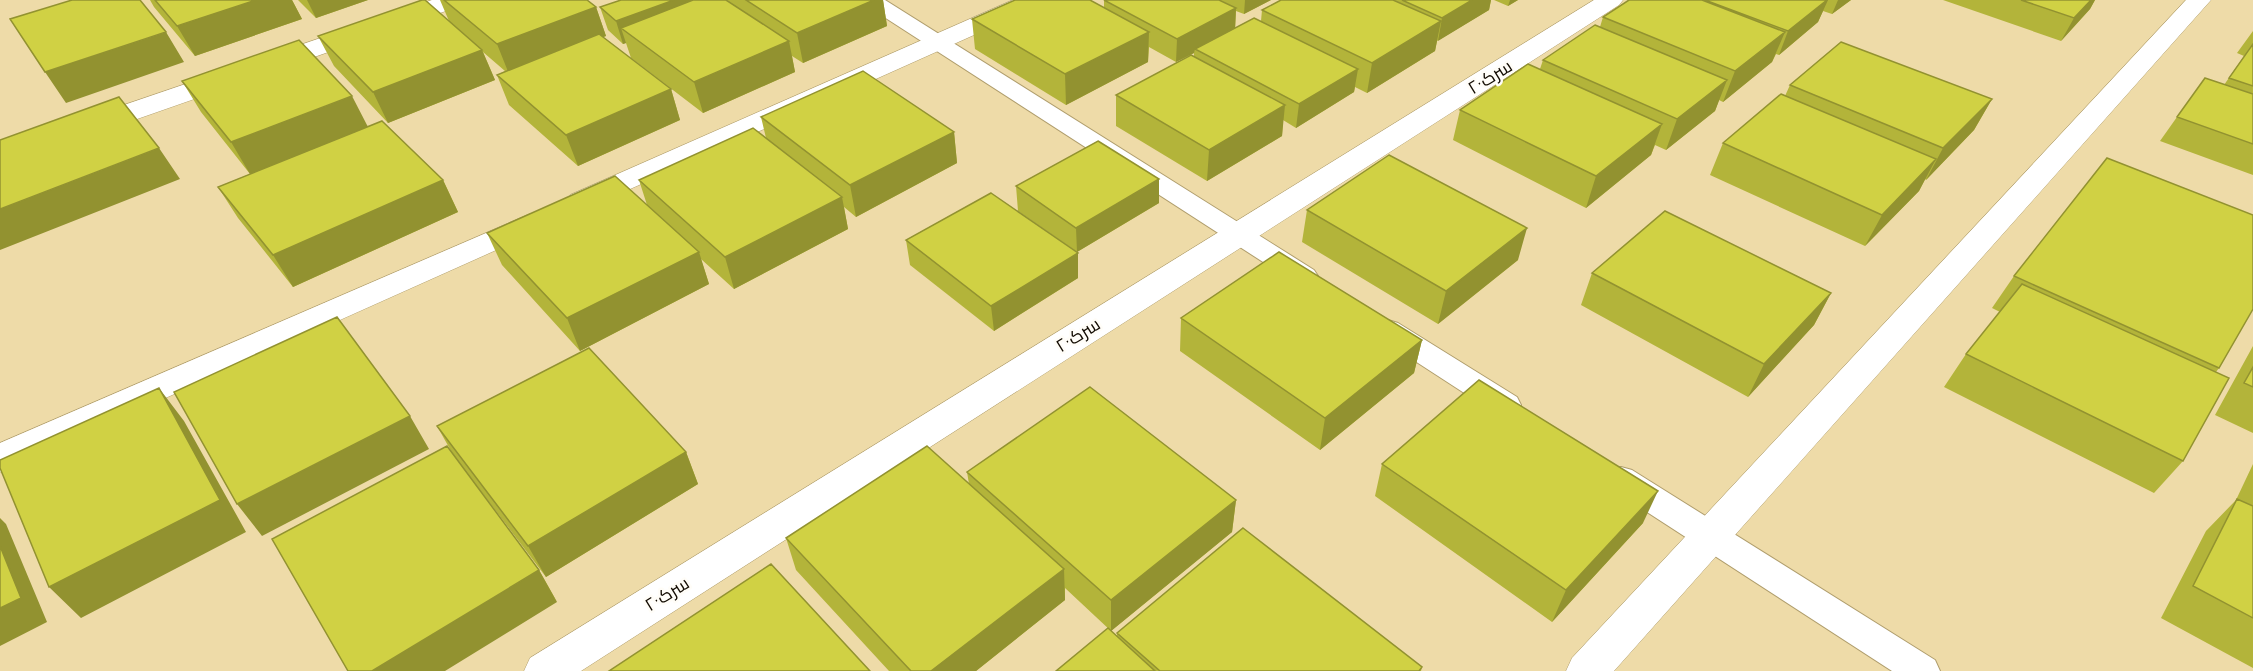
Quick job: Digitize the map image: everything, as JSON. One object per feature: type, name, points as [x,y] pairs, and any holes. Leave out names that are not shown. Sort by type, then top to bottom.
[{"type":"street","points":[[67,134],[455,0]]},
{"type":"street","points":[[0,458],[1033,0]]},
{"type":"street","name":"سرک۲۰","points":[[545,671],[1611,0]]},
{"type":"street","points":[[1587,671],[2199,0]]},
{"type":"lane","points":[[871,0],[1329,292]]},
{"type":"lane","points":[[1369,318],[1530,420]]},
{"type":"lane","points":[[1600,465],[1922,671]]},
{"type":"building","points":[[72,0],[140,0],[166,32],[45,72],[10,19]]},
{"type":"building","points":[[155,0],[256,0],[177,26]]},
{"type":"building","points":[[425,0],[482,50],[373,92],[318,36]]},
{"type":"building","points":[[444,0],[587,0],[596,7],[497,44]]},
{"type":"building","points":[[621,0],[674,0],[616,21],[600,7]]},
{"type":"building","points":[[693,0],[726,0],[789,41],[694,82],[621,28]]},
{"type":"building","points":[[746,0],[874,0],[797,33]]},
{"type":"building","points":[[1015,0],[1090,0],[1149,32],[1065,74],[972,19]]},
{"type":"building","points":[[1104,0],[1219,0],[1236,8],[1177,39]]},
{"type":"building","points":[[1281,0],[1393,0],[1441,21],[1372,63],[1262,10]]},
{"type":"building","points":[[1402,0],[1472,0],[1442,18]]},
{"type":"building","points":[[1629,0],[1702,0],[1785,32],[1735,71],[1603,17]]},
{"type":"building","points":[[1705,0],[1827,0],[1788,31]]},
{"type":"building","points":[[2021,0],[2091,0],[2074,18]]},
{"type":"building","points":[[1254,18],[1358,69],[1299,104],[1195,49]]},
{"type":"building","points":[[1595,25],[1727,80],[1677,119],[1543,60]]},
{"type":"building","points":[[599,34],[671,89],[566,135],[497,75]]},
{"type":"building","points":[[299,40],[352,96],[231,142],[182,81]]},
{"type":"building","points":[[1841,42],[1992,99],[1943,148],[1790,85]]},
{"type":"building","points":[[2253,44],[2253,86],[2229,78]]},
{"type":"building","points":[[1191,55],[1285,105],[1209,150],[1116,95]]},
{"type":"building","points":[[1528,64],[1662,124],[1596,176],[1460,110]]},
{"type":"building","points":[[863,71],[954,132],[850,185],[761,117]]},
{"type":"building","points":[[2205,78],[2253,94],[2253,144],[2177,117]]},
{"type":"building","points":[[1781,94],[1936,159],[1882,215],[1723,143]]},
{"type":"building","points":[[119,97],[159,148],[0,209],[0,140]]},
{"type":"building","points":[[382,121],[443,180],[273,255],[218,187]]},
{"type":"building","points":[[753,128],[842,197],[725,257],[639,180]]},
{"type":"building","points":[[1098,141],[1159,179],[1076,228],[1016,186]]},
{"type":"building","points":[[1389,155],[1527,228],[1446,291],[1307,210]]},
{"type":"building","points":[[2107,158],[2253,215],[2253,309],[2219,368],[2014,276]]},
{"type":"building","points":[[615,176],[699,252],[567,318],[487,233]]},
{"type":"building","points":[[991,193],[1078,253],[991,306],[906,240]]},
{"type":"building","points":[[1665,211],[1831,293],[1764,364],[1592,273]]},
{"type":"building","points":[[1279,252],[1422,340],[1325,418],[1181,318]]},
{"type":"building","points":[[2022,284],[2229,378],[2183,461],[1966,354]]},
{"type":"building","points":[[337,317],[410,416],[237,504],[174,392]]},
{"type":"building","points":[[589,348],[686,452],[528,546],[437,426]]},
{"type":"building","points":[[2253,367],[2253,387],[2244,383]]},
{"type":"building","points":[[1479,380],[1658,491],[1566,590],[1382,464]]},
{"type":"building","points":[[1090,387],[1236,500],[1111,600],[967,472]]},
{"type":"building","points":[[159,388],[220,500],[49,587],[0,468],[0,460]]},
{"type":"building","points":[[447,446],[539,570],[372,671],[348,671],[272,539]]},
{"type":"building","points":[[927,446],[1064,569],[931,671],[911,671],[786,538]]},
{"type":"building","points":[[2237,499],[2253,506],[2253,618],[2193,586]]},
{"type":"building","points":[[1243,528],[1422,667],[1419,671],[1160,671],[1117,633]]},
{"type":"building","points":[[0,546],[21,598],[0,608]]},
{"type":"building","points":[[771,564],[870,671],[609,671]]},
{"type":"building","points":[[1108,628],[1155,671],[1056,671]]}]
